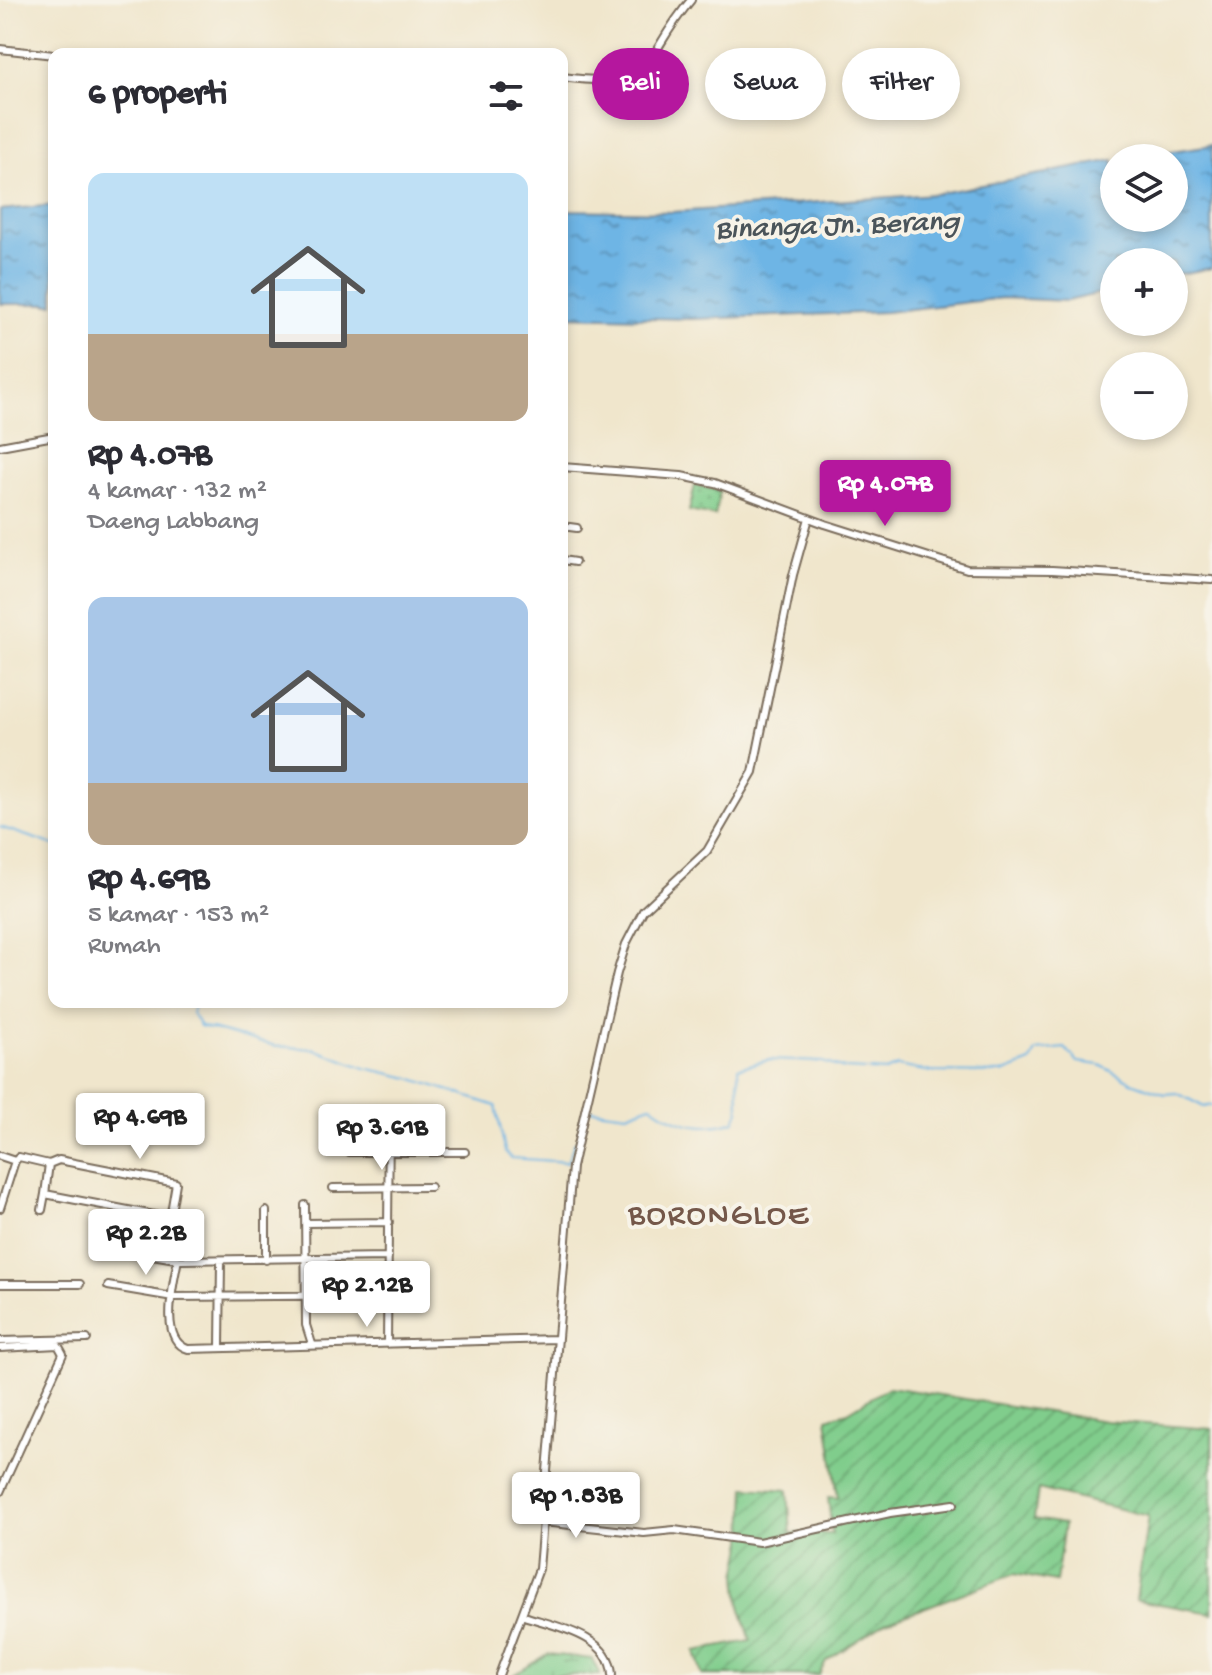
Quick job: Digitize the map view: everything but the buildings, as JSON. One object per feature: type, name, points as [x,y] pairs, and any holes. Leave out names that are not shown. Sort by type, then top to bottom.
[{"type":"street","points":[[568,78],[613,82],[639,74],[651,63],[665,35],[691,0]]},
{"type":"street","points":[[0,49],[48,54]]},
{"type":"street","points":[[0,446],[48,437]]},
{"type":"street","points":[[568,467],[697,478],[967,569],[1052,570],[1212,580]]},
{"type":"street","points":[[499,1675],[524,1616],[539,1569],[572,1167],[623,952],[647,906],[707,851],[753,772],[793,575],[809,518]]},
{"type":"street","points":[[568,527],[577,528]]},
{"type":"street","points":[[568,561],[575,562]]},
{"type":"street","points":[[387,1344],[389,1117]]},
{"type":"street","points":[[349,1152],[465,1152]]},
{"type":"street","points":[[0,1156],[15,1161]]},
{"type":"street","points":[[0,1208],[19,1157],[49,1164],[59,1160],[176,1183],[170,1218]]},
{"type":"street","points":[[42,1210],[49,1164]]},
{"type":"street","points":[[333,1188],[430,1187]]},
{"type":"street","points":[[45,1194],[180,1220]]},
{"type":"street","points":[[305,1205],[305,1295],[307,1334],[312,1344]]},
{"type":"street","points":[[266,1211],[266,1260]]},
{"type":"street","points":[[306,1223],[389,1222]]},
{"type":"street","points":[[106,1247],[178,1259],[388,1257]]},
{"type":"street","points":[[178,1259],[171,1326],[177,1342],[188,1349],[557,1339]]},
{"type":"street","points":[[220,1348],[221,1260]]},
{"type":"street","points":[[0,1284],[80,1284]]},
{"type":"street","points":[[108,1286],[173,1297],[388,1295]]},
{"type":"street","points":[[0,1341],[87,1339]]},
{"type":"street","points":[[0,1348],[58,1345],[63,1354],[0,1492]]},
{"type":"street","points":[[543,1522],[644,1533],[674,1530],[759,1542],[878,1516],[954,1504]]},
{"type":"street","points":[[524,1616],[597,1644],[607,1657],[612,1675]]},
{"type":"green space","points":[[695,485],[720,491],[715,516],[689,511]]},
{"type":"green space","points":[[889,1387],[1105,1421],[1212,1429],[1212,1613],[1136,1600],[1148,1516],[1038,1489],[1034,1519],[1064,1524],[1056,1582],[1014,1574],[886,1622],[826,1661],[819,1675],[702,1675],[695,1651],[751,1641],[740,1606],[737,1575],[744,1541],[746,1487],[788,1490],[791,1533],[832,1534],[828,1497],[838,1498],[827,1418],[848,1412]]},
{"type":"green space","points":[[548,1654],[592,1659],[600,1675],[514,1675]]},
{"type":"water","name":"Binanga Jn. Berang","points":[[1212,145],[1212,268],[1188,272],[1188,248],[1100,248],[1100,293],[1067,301],[1002,298],[886,312],[692,319],[568,316],[568,210],[673,212],[935,194],[1100,163],[1100,232],[1188,232],[1188,149]]},
{"type":"water","points":[[48,206],[48,304],[0,304],[0,210]]},
{"type":"waterway","points":[[0,827],[48,843]]},
{"type":"waterway","points":[[193,1008],[192,1013],[200,1026],[276,1046],[314,1049],[365,1068],[410,1078],[496,1106],[505,1151],[511,1158],[567,1162],[575,1142]]},
{"type":"waterway","points":[[588,1109],[627,1114],[651,1105],[681,1121],[713,1126],[735,1121],[739,1111],[738,1068],[768,1060],[822,1062],[845,1069],[886,1071],[897,1066],[931,1072],[1002,1073],[1031,1062],[1036,1051],[1065,1048],[1078,1062],[1100,1065],[1132,1082],[1165,1094],[1177,1093],[1204,1107],[1212,1105]]},
{"type":"district","name":"BORONGLOE","points":[[719,1212]]}]
